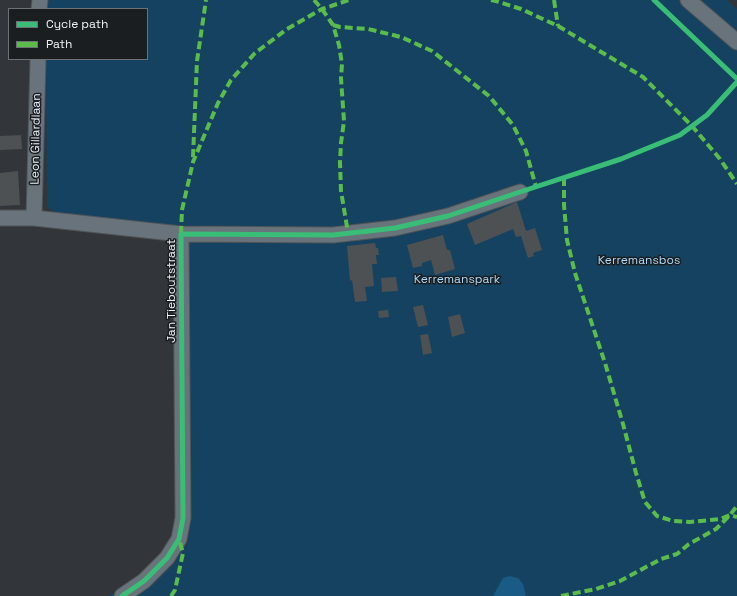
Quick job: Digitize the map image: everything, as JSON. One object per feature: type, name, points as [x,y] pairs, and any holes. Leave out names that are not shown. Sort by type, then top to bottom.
[{"type":"street","points":[[688,0],[737,42]]},
{"type":"street","name":"Leon Gillardlaan","points":[[34,218],[38,60]]},
{"type":"street","name":"Jan Tieboutstraat","points":[[122,596],[144,581],[167,558],[179,539],[183,518],[181,234],[333,235],[395,228],[448,216],[520,192]]},
{"type":"street","points":[[0,218],[34,218],[181,234]]},
{"type":"green space","name":"Kerremanspark","points":[[46,0],[727,0],[737,9],[737,596],[110,596],[109,595],[122,590],[143,577],[177,533],[177,228],[56,213],[47,207],[46,60],[148,60],[148,8],[46,8]]},
{"type":"shaded area","points":[[510,576],[518,578],[523,584],[526,596],[493,596],[503,578]]},
{"type":"building","points":[[21,135],[22,149],[0,150],[0,136]]},
{"type":"building","points":[[18,171],[20,205],[0,206],[0,173]]},
{"type":"building","points":[[517,202],[526,231],[535,228],[542,250],[533,253],[534,256],[528,258],[521,236],[516,237],[513,229],[475,245],[467,224]]},
{"type":"building","points":[[443,235],[447,250],[450,250],[455,269],[435,275],[431,260],[422,263],[422,266],[413,268],[407,245]]},
{"type":"building","points":[[375,243],[376,248],[378,248],[379,255],[376,255],[377,264],[372,264],[374,286],[365,287],[367,301],[355,302],[352,280],[350,281],[347,246]]},
{"type":"building","points":[[396,277],[398,291],[382,292],[381,278]]},
{"type":"building","points":[[423,305],[428,325],[418,327],[413,307]]},
{"type":"building","points":[[388,310],[389,317],[379,318],[378,311]]},
{"type":"building","points":[[460,314],[465,333],[452,337],[448,317]]},
{"type":"building","points":[[428,334],[432,353],[423,355],[420,335]]},
{"type":"marked path","points":[[193,157],[197,61],[206,0]]},
{"type":"marked path","points":[[314,0],[333,25],[339,45],[342,64],[341,78],[344,121],[340,163],[341,191],[348,233]]},
{"type":"marked path","points":[[181,234],[182,210],[193,162],[218,103],[231,80],[255,53],[287,29],[322,9],[349,0]]},
{"type":"marked path","points":[[491,0],[521,9],[558,26],[643,77],[692,126],[720,159],[737,184]]},
{"type":"marked path","points":[[554,0],[558,26]]},
{"type":"marked path","points":[[333,25],[368,29],[401,37],[432,51],[489,96],[513,125],[526,151],[536,187]]},
{"type":"marked path","points":[[564,178],[564,205],[567,240],[575,273],[605,363],[645,502],[657,516],[673,521],[690,522],[720,519],[730,515],[737,517]]},
{"type":"marked path","points":[[561,596],[596,589],[620,581],[661,559],[677,554],[689,544],[716,529],[737,506]]},
{"type":"marked path","points":[[171,596],[175,590],[183,553],[179,539]]},
{"type":"cycle path","points":[[654,0],[737,79]]},
{"type":"cycle path","points":[[122,596],[144,581],[167,558],[179,539],[183,518],[181,234],[333,235],[395,228],[448,216],[621,159],[680,135],[707,115],[737,82]]},
{"type":"park label","name":"Kerremansbos","points":[[639,261]]}]
